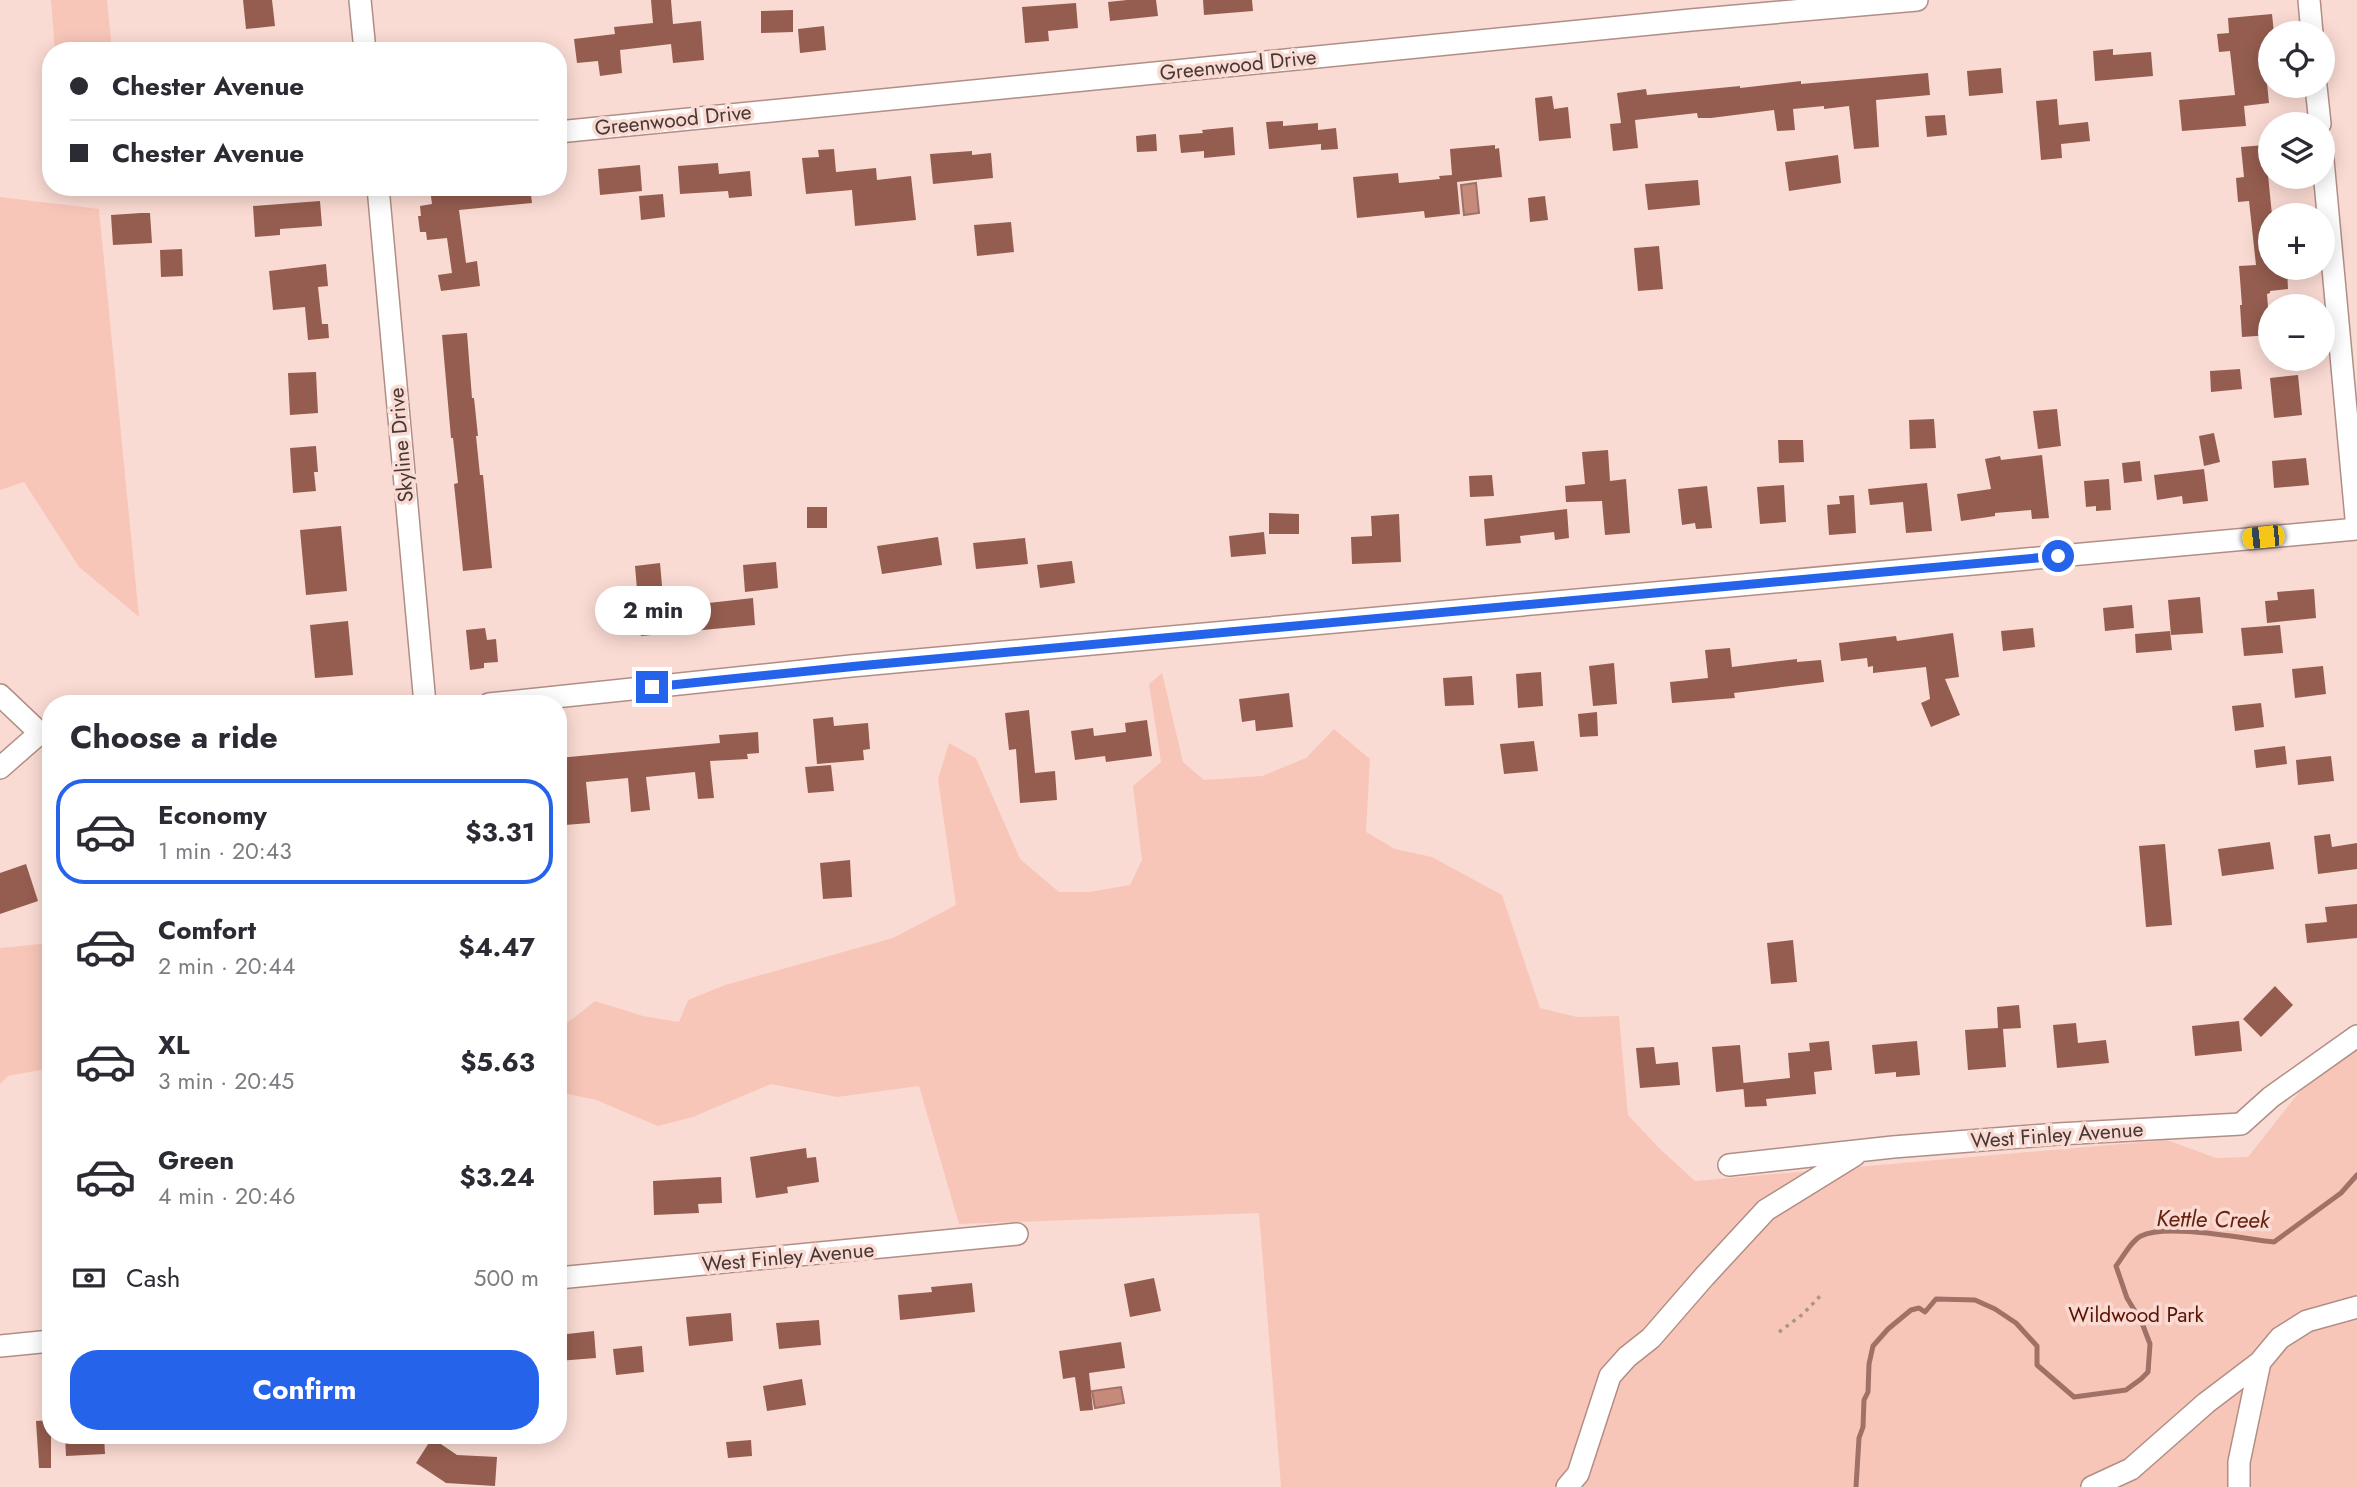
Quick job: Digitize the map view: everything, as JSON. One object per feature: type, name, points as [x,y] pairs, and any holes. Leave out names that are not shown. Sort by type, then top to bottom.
[{"type":"street","points":[[359,0],[364,42]]},
{"type":"street","name":"Greenwood Drive","points":[[567,131],[1700,10],[1917,0]]},
{"type":"street","points":[[2309,0],[2311,21]]},
{"type":"street","points":[[567,696],[869,664],[2357,529],[2326,189]]},
{"type":"street","name":"Skyline Drive","points":[[379,196],[424,695]]},
{"type":"street","points":[[0,695],[8,718],[42,732]]},
{"type":"street","points":[[0,768],[42,735]]},
{"type":"street","name":"West Finley Avenue","points":[[1729,1165],[2058,1134],[2241,1124],[2271,1097],[2357,1036]]},
{"type":"street","points":[[1567,1487],[1577,1474],[1610,1376],[1627,1357],[1651,1338],[1766,1210],[1860,1152]]},
{"type":"street","name":"West Finley Avenue","points":[[567,1277],[1017,1234]]},
{"type":"street","points":[[2092,1487],[2131,1469],[2206,1403],[2260,1362],[2280,1338],[2307,1321],[2357,1307]]},
{"type":"street","points":[[0,1346],[42,1342]]},
{"type":"street","points":[[2239,1487],[2239,1461],[2260,1362]]},
{"type":"path","points":[[1779,1332],[1803,1314],[1821,1295]]},
{"type":"green space","points":[[51,0],[107,0],[111,42],[54,42]]},
{"type":"green space","points":[[0,197],[99,209],[139,617],[79,567],[24,482],[0,490]]},
{"type":"green space","name":"Wildwood Park","points":[[1162,673],[1183,762],[1204,780],[1262,776],[1306,758],[1334,729],[1370,759],[1366,832],[1395,849],[1432,857],[1502,895],[1540,1008],[1577,1017],[1619,1016],[1628,1115],[1695,1181],[2167,1140],[2216,1158],[2248,1157],[2300,1091],[2357,1045],[2357,1487],[1281,1487],[1259,1213],[959,1224],[919,1086],[837,1097],[771,1084],[693,1117],[658,1126],[596,1100],[567,1094],[567,1023],[595,1001],[643,1016],[679,1022],[688,1000],[725,985],[893,938],[956,905],[938,779],[949,743],[976,758],[1020,859],[1059,892],[1089,892],[1130,885],[1142,860],[1133,786],[1161,762],[1149,684]]},
{"type":"green space","points":[[42,944],[42,1070],[8,1076],[0,1084],[0,948]]},
{"type":"shaded area","points":[[1476,183],[1479,213],[1464,215],[1461,185]]},
{"type":"shaded area","points":[[1121,1387],[1124,1403],[1095,1408],[1092,1391]]},
{"type":"building","points":[[243,0],[272,0],[275,26],[246,29]]},
{"type":"building","points":[[651,0],[671,0],[673,24],[701,21],[704,60],[673,63],[671,44],[620,50],[622,73],[600,76],[598,61],[577,63],[574,39],[615,34],[614,27],[653,23]]},
{"type":"building","points":[[1156,0],[1158,16],[1110,21],[1108,2]]},
{"type":"building","points":[[1203,0],[1252,0],[1253,11],[1204,15]]},
{"type":"building","points":[[1076,3],[1078,28],[1048,31],[1049,41],[1025,43],[1022,7]]},
{"type":"building","points":[[793,10],[793,32],[761,33],[761,11]]},
{"type":"building","points":[[2272,14],[2273,21],[2258,21],[2258,98],[2268,98],[2269,103],[2244,106],[2246,126],[2182,131],[2179,100],[2235,95],[2230,51],[2219,52],[2217,34],[2229,33],[2228,18]]},
{"type":"building","points":[[824,26],[826,50],[800,53],[798,29]]},
{"type":"building","points":[[2113,49],[2113,55],[2151,52],[2153,76],[2095,81],[2093,51]]},
{"type":"building","points":[[2001,68],[2003,93],[1969,96],[1967,71]]},
{"type":"building","points":[[1928,73],[1930,95],[1876,100],[1879,147],[1854,149],[1849,106],[1824,109],[1824,106],[1793,109],[1795,130],[1777,131],[1774,110],[1711,118],[1698,118],[1697,113],[1635,120],[1638,148],[1613,151],[1610,124],[1621,123],[1617,93],[1646,89],[1647,95]]},
{"type":"building","points":[[1552,96],[1554,109],[1568,107],[1571,138],[1539,141],[1535,98]]},
{"type":"building","points":[[2057,99],[2059,125],[2088,122],[2090,141],[2061,144],[2062,158],[2041,160],[2036,101]]},
{"type":"building","points":[[1945,115],[1947,135],[1927,137],[1925,116]]},
{"type":"building","points":[[1283,121],[1283,126],[1318,123],[1318,130],[1336,128],[1338,149],[1321,150],[1321,144],[1269,149],[1266,122]]},
{"type":"building","points":[[1233,127],[1235,155],[1204,158],[1204,151],[1181,153],[1179,135]]},
{"type":"building","points":[[1156,134],[1157,151],[1137,152],[1136,136]]},
{"type":"building","points":[[1495,145],[1495,149],[1499,148],[1502,177],[1457,182],[1460,214],[1425,218],[1424,211],[1357,218],[1353,177],[1398,173],[1399,183],[1440,179],[1439,176],[1452,175],[1450,149]]},
{"type":"building","points":[[2258,146],[2258,189],[2269,189],[2271,203],[2258,203],[2258,280],[2288,280],[2288,289],[2258,294],[2258,336],[2242,337],[2239,266],[2256,265],[2249,201],[2238,202],[2236,178],[2244,177],[2241,147]]},
{"type":"building","points":[[834,149],[836,172],[876,168],[877,180],[911,176],[916,220],[855,226],[852,190],[806,194],[802,158],[819,157],[818,150]]},
{"type":"building","points":[[972,151],[972,155],[991,153],[993,178],[933,184],[930,154]]},
{"type":"building","points":[[1838,155],[1841,183],[1789,191],[1785,162]]},
{"type":"building","points":[[718,163],[719,174],[750,171],[752,196],[729,198],[728,191],[680,194],[678,166]]},
{"type":"building","points":[[640,165],[642,191],[600,195],[598,169]]},
{"type":"building","points":[[1698,180],[1700,205],[1648,210],[1645,184]]},
{"type":"building","points":[[663,194],[665,217],[641,220],[639,196]]},
{"type":"building","points":[[431,196],[531,196],[532,203],[459,210],[466,263],[477,261],[480,286],[441,291],[438,275],[452,273],[447,238],[427,240],[426,232],[420,232],[418,216],[421,216],[420,206],[432,204]]},
{"type":"building","points":[[1545,196],[1548,220],[1530,222],[1528,198]]},
{"type":"building","points":[[320,201],[322,226],[280,229],[280,235],[255,237],[253,206]]},
{"type":"building","points":[[150,213],[152,243],[113,245],[111,215]]},
{"type":"building","points":[[1011,222],[1014,252],[977,256],[974,225]]},
{"type":"building","points":[[1659,246],[1663,289],[1638,291],[1634,248]]},
{"type":"building","points":[[182,249],[183,276],[161,277],[160,250]]},
{"type":"building","points":[[326,264],[328,286],[318,287],[322,324],[328,324],[329,338],[308,340],[305,307],[273,310],[269,271]]},
{"type":"building","points":[[467,333],[492,568],[463,571],[454,484],[458,483],[451,438],[442,335]]},
{"type":"building","points":[[2240,369],[2242,389],[2211,392],[2210,371]]},
{"type":"building","points":[[316,372],[318,413],[290,415],[288,373]]},
{"type":"building","points":[[2298,375],[2302,415],[2274,418],[2270,378]]},
{"type":"building","points":[[2057,409],[2061,446],[2038,449],[2033,411]]},
{"type":"building","points":[[1934,419],[1936,448],[1910,449],[1909,420]]},
{"type":"building","points":[[2214,433],[2220,462],[2204,466],[2199,436]]},
{"type":"building","points":[[1778,440],[1803,440],[1804,462],[1779,463]]},
{"type":"building","points":[[316,446],[316,491],[293,493],[290,448]]},
{"type":"building","points":[[1608,450],[1610,481],[1626,479],[1630,533],[1605,535],[1602,501],[1566,502],[1565,486],[1585,484],[1582,452]]},
{"type":"building","points":[[2042,455],[2049,518],[2032,519],[2031,510],[1995,513],[1995,516],[1961,521],[1957,494],[1991,489],[1985,459],[2000,456],[2001,460]]},
{"type":"building","points":[[2306,458],[2309,485],[2274,488],[2272,461]]},
{"type":"building","points":[[2140,461],[2142,481],[2124,483],[2122,463]]},
{"type":"building","points":[[2204,469],[2208,501],[2183,504],[2182,496],[2157,500],[2154,475]]},
{"type":"building","points":[[1492,475],[1494,496],[1470,497],[1469,476]]},
{"type":"building","points":[[2109,479],[2111,510],[2096,511],[2096,506],[2086,507],[2084,481]]},
{"type":"building","points":[[1927,483],[1932,531],[1906,533],[1903,502],[1870,505],[1868,489]]},
{"type":"building","points":[[1784,485],[1786,522],[1760,524],[1757,487]]},
{"type":"building","points":[[1707,486],[1712,528],[1696,529],[1695,523],[1682,525],[1678,489]]},
{"type":"building","points":[[1854,495],[1856,533],[1829,535],[1827,505],[1840,504],[1839,496]]},
{"type":"building","points":[[807,507],[827,507],[827,528],[807,528]]},
{"type":"building","points":[[1567,509],[1569,538],[1555,540],[1554,532],[1520,536],[1521,543],[1486,546],[1484,519]]},
{"type":"building","points":[[1269,513],[1299,514],[1299,534],[1269,534]]},
{"type":"building","points":[[1399,514],[1401,562],[1352,564],[1351,537],[1372,536],[1371,516]]},
{"type":"building","points":[[341,526],[347,591],[306,595],[300,530]]},
{"type":"building","points":[[1264,532],[1266,554],[1231,557],[1229,536]]},
{"type":"building","points":[[938,537],[942,565],[882,574],[877,546]]},
{"type":"building","points":[[1025,538],[1028,564],[976,569],[973,543]]},
{"type":"building","points":[[1072,561],[1075,583],[1040,588],[1037,565]]},
{"type":"building","points":[[776,562],[778,588],[745,592],[743,565]]},
{"type":"building","points":[[660,563],[664,608],[753,598],[755,625],[641,636],[635,566]]},
{"type":"building","points":[[2314,589],[2316,618],[2267,623],[2265,601],[2278,600],[2277,592]]},
{"type":"building","points":[[2200,597],[2203,633],[2171,635],[2168,600]]},
{"type":"building","points":[[2132,605],[2134,628],[2105,631],[2103,608]]},
{"type":"building","points":[[348,621],[353,675],[315,678],[310,625]]},
{"type":"building","points":[[2280,625],[2283,653],[2244,656],[2241,628]]},
{"type":"building","points":[[485,628],[487,640],[496,639],[498,662],[484,663],[484,668],[470,670],[466,630]]},
{"type":"building","points":[[2033,628],[2035,647],[2003,651],[2001,631]]},
{"type":"building","points":[[2170,631],[2172,650],[2136,653],[2135,634]]},
{"type":"building","points":[[1953,633],[1959,677],[1945,679],[1960,715],[1931,727],[1921,703],[1930,699],[1926,667],[1873,673],[1873,666],[1868,667],[1867,658],[1841,661],[1839,643],[1896,636],[1897,641]]},
{"type":"building","points":[[1730,648],[1732,667],[1797,659],[1797,662],[1821,660],[1824,682],[1734,693],[1735,698],[1672,703],[1670,682],[1708,678],[1705,650]]},
{"type":"building","points":[[1614,663],[1617,704],[1593,706],[1589,666]]},
{"type":"building","points":[[2323,666],[2326,694],[2295,698],[2292,669]]},
{"type":"building","points":[[1541,672],[1543,706],[1518,708],[1516,674]]},
{"type":"building","points":[[1472,676],[1474,705],[1445,706],[1443,678]]},
{"type":"building","points":[[1289,693],[1293,727],[1256,731],[1255,720],[1242,722],[1239,699]]},
{"type":"building","points":[[2261,703],[2264,727],[2235,731],[2232,706]]},
{"type":"building","points":[[1029,710],[1035,773],[1055,771],[1057,800],[1020,803],[1016,749],[1009,750],[1005,713]]},
{"type":"building","points":[[1597,712],[1598,736],[1580,737],[1578,714]]},
{"type":"building","points":[[833,717],[834,726],[868,723],[870,749],[863,750],[864,760],[817,764],[813,719]]},
{"type":"building","points":[[1147,720],[1152,756],[1106,762],[1105,756],[1075,760],[1071,731],[1093,728],[1094,736],[1126,732],[1125,723]]},
{"type":"building","points":[[758,732],[759,753],[747,754],[748,759],[710,761],[714,798],[698,799],[695,772],[646,777],[650,810],[631,812],[628,778],[586,782],[590,823],[567,825],[567,757],[720,743],[719,735]]},
{"type":"building","points":[[1534,741],[1538,771],[1504,774],[1500,744]]},
{"type":"building","points":[[2285,746],[2287,764],[2256,768],[2254,750]]},
{"type":"building","points":[[2331,756],[2334,781],[2298,785],[2296,760]]},
{"type":"building","points":[[831,765],[834,791],[808,793],[805,767]]},
{"type":"building","points":[[2330,834],[2332,847],[2357,843],[2357,869],[2318,874],[2314,836]]},
{"type":"building","points":[[2270,842],[2274,869],[2222,876],[2218,849]]},
{"type":"building","points":[[2165,844],[2172,925],[2146,927],[2139,846]]},
{"type":"building","points":[[850,860],[852,897],[823,899],[820,863]]},
{"type":"building","points":[[26,864],[38,901],[0,914],[0,873]]},
{"type":"building","points":[[2357,904],[2357,938],[2307,943],[2305,924],[2327,922],[2325,907]]},
{"type":"building","points":[[1793,940],[1797,982],[1771,984],[1767,943]]},
{"type":"building","points":[[2275,986],[2293,1005],[2261,1037],[2243,1019]]},
{"type":"building","points":[[2019,1005],[2021,1028],[2003,1029],[2006,1067],[1968,1070],[1965,1030],[1998,1028],[1997,1007]]},
{"type":"building","points":[[2239,1021],[2242,1051],[2195,1056],[2192,1026]]},
{"type":"building","points":[[2076,1023],[2078,1043],[2106,1040],[2109,1063],[2057,1068],[2053,1025]]},
{"type":"building","points":[[1829,1041],[1832,1070],[1814,1072],[1816,1094],[1766,1099],[1767,1106],[1745,1107],[1743,1083],[1790,1078],[1788,1053],[1810,1051],[1809,1043]]},
{"type":"building","points":[[1917,1041],[1920,1075],[1896,1077],[1896,1072],[1875,1074],[1872,1045]]},
{"type":"building","points":[[1740,1045],[1744,1089],[1716,1092],[1712,1047]]},
{"type":"building","points":[[1654,1047],[1656,1064],[1678,1062],[1680,1085],[1640,1088],[1636,1048]]},
{"type":"building","points":[[806,1148],[807,1158],[816,1157],[819,1182],[787,1187],[788,1193],[756,1198],[750,1157]]},
{"type":"building","points":[[721,1177],[722,1203],[698,1204],[699,1213],[654,1215],[653,1181]]},
{"type":"building","points":[[1154,1278],[1161,1311],[1130,1317],[1124,1284]]},
{"type":"building","points":[[972,1283],[975,1312],[900,1320],[898,1295],[932,1292],[931,1287]]},
{"type":"building","points":[[731,1313],[733,1341],[689,1346],[686,1317]]},
{"type":"building","points":[[819,1320],[821,1345],[779,1349],[776,1323]]},
{"type":"building","points":[[594,1331],[596,1358],[567,1360],[567,1334]]},
{"type":"building","points":[[1121,1342],[1125,1368],[1089,1373],[1093,1410],[1080,1411],[1075,1377],[1063,1379],[1059,1351]]},
{"type":"building","points":[[642,1346],[644,1372],[616,1375],[613,1349]]},
{"type":"building","points":[[802,1379],[806,1405],[767,1411],[763,1386]]},
{"type":"building","points":[[36,1421],[42,1421],[42,1444],[51,1444],[51,1468],[39,1468]]},
{"type":"building","points":[[751,1440],[752,1456],[728,1458],[726,1442]]},
{"type":"building","points":[[65,1444],[104,1444],[105,1454],[66,1456]]},
{"type":"building","points":[[428,1444],[441,1444],[457,1455],[497,1457],[495,1486],[446,1483],[416,1463]]},
{"type":"waterway","name":"Kettle Creek","points":[[1856,1487],[1859,1438],[1863,1427],[1864,1400],[1868,1392],[1873,1346],[1911,1310],[1919,1308],[1925,1312],[1936,1299],[1975,1300],[2016,1323],[2037,1346],[2037,1365],[2074,1397],[2126,1390],[2148,1372],[2150,1344],[2142,1323],[2127,1298],[2116,1266],[2134,1242],[2153,1232],[2168,1231],[2274,1242],[2341,1193],[2357,1175]]},
{"type":"route","points":[[652,687],[2058,556]]}]
